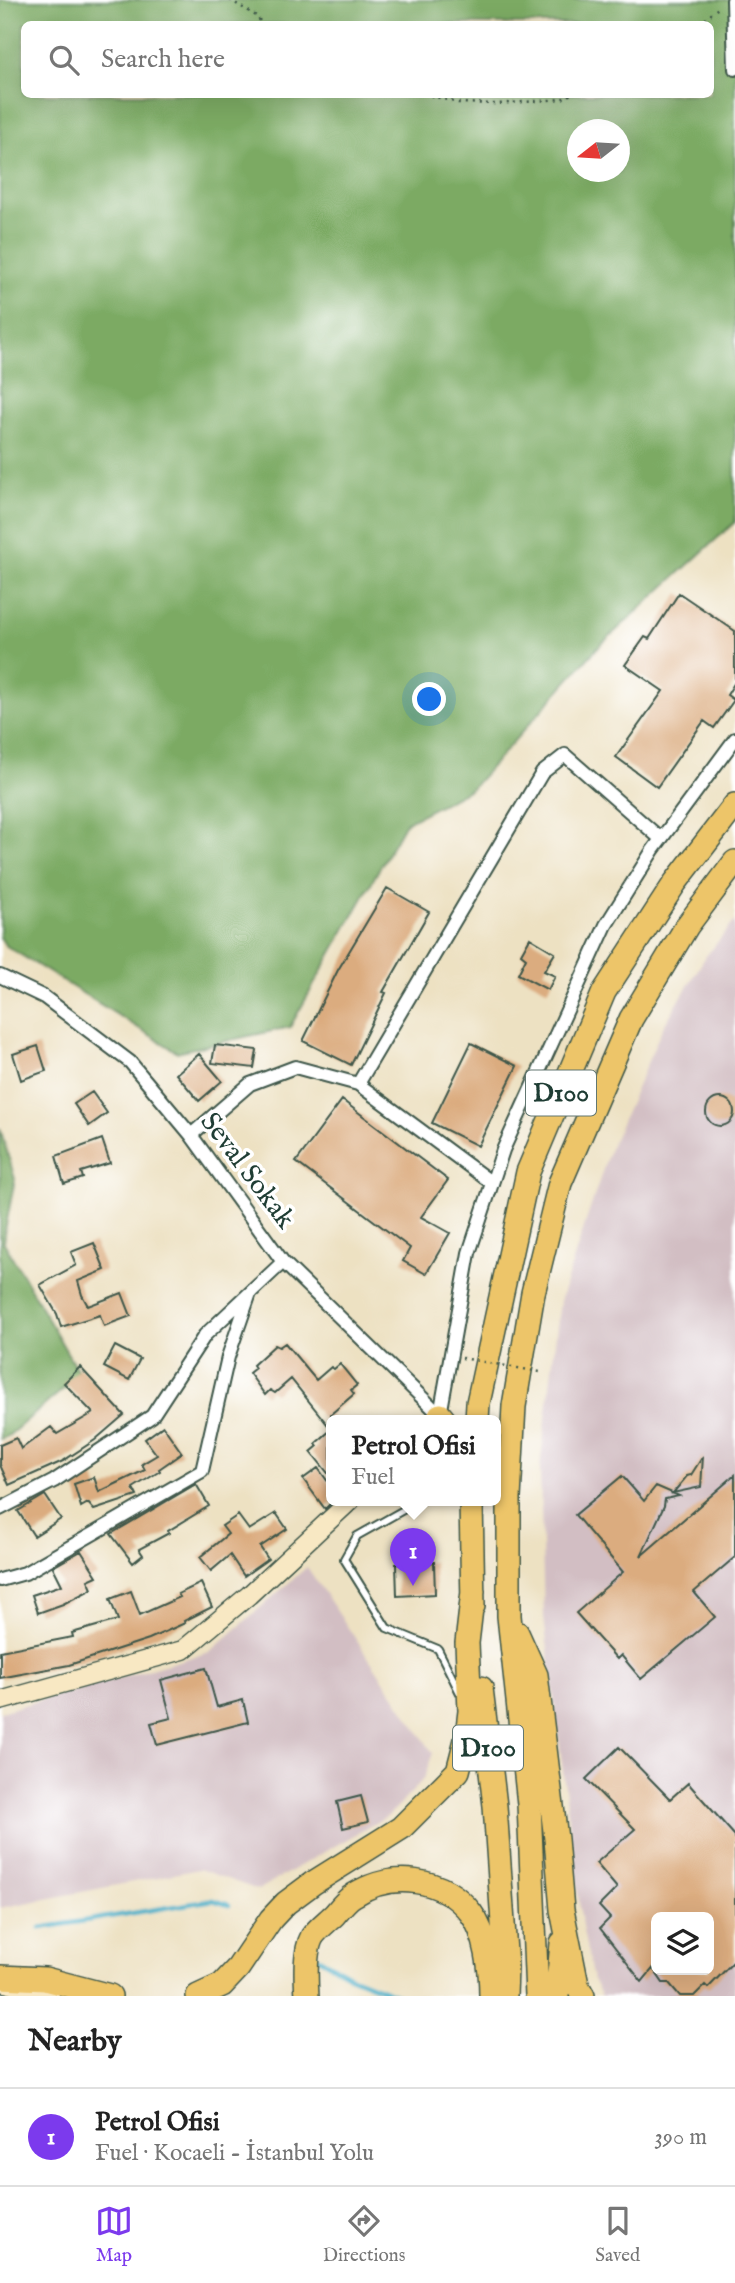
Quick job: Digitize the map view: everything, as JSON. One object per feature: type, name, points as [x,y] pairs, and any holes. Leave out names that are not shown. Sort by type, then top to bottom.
[{"type":"highway","name":"D100","points":[[477,1415],[528,1172],[604,992],[675,883],[735,805]]},
{"type":"highway","name":"D100","points":[[537,1996],[529,1804],[509,1616],[509,1498],[514,1406],[533,1293],[559,1182],[631,1019],[687,926],[735,862]]},
{"type":"highway","name":"D100","points":[[471,1506],[473,1625],[495,1806],[506,1967],[505,1996]]},
{"type":"highway","points":[[198,1996],[222,1985],[239,1968],[271,1919],[286,1903],[401,1828],[458,1771],[470,1710],[467,1643],[472,1591]]},
{"type":"highway","points":[[509,1616],[536,1675],[564,1923],[577,1985],[583,1996]]},
{"type":"highway","points":[[307,1996],[306,1967],[312,1938],[352,1895],[377,1884],[405,1879],[423,1882],[450,1893],[471,1913],[484,1943],[491,1996]]},
{"type":"highway","points":[[557,1996],[564,1923]]},
{"type":"highway","points":[[0,1979],[45,1979],[110,1996]]},
{"type":"street","points":[[733,0],[735,69]]},
{"type":"street","points":[[441,1415],[469,1253],[503,1150],[606,925],[661,839],[735,740]]},
{"type":"street","points":[[358,1084],[542,773],[565,755],[661,839]]},
{"type":"street","name":"Seval Sokak","points":[[0,976],[44,997],[130,1062],[191,1135],[283,1262],[437,1415]]},
{"type":"street","points":[[191,1135],[250,1084],[295,1067],[358,1084],[492,1183]]},
{"type":"street","points":[[0,1509],[54,1482],[152,1416],[205,1335],[283,1262]]},
{"type":"street","points":[[0,1580],[25,1573],[202,1471],[228,1357],[250,1293]]},
{"type":"street","points":[[0,1701],[183,1650],[249,1595],[345,1506]]},
{"type":"street","points":[[0,1979],[50,1996]]},
{"type":"lane","points":[[410,1506],[357,1536],[344,1559],[387,1628],[438,1649],[470,1710]]},
{"type":"path","points":[[230,0],[258,17],[260,21]]},
{"type":"path","points":[[704,21],[719,8]]},
{"type":"path","points":[[439,98],[458,103],[497,104],[564,98]]},
{"type":"path","points":[[462,1358],[540,1372]]},
{"type":"shaded area","points":[[735,921],[735,1996],[602,1996],[593,1980],[582,1926],[544,1618],[540,1468],[560,1301],[609,1151],[662,1029],[706,956]]},
{"type":"shaded area","points":[[307,1567],[433,1753],[424,1778],[411,1793],[389,1815],[258,1890],[199,1869],[0,1908],[0,1712],[210,1652]]},
{"type":"green space","points":[[0,0],[735,0],[735,522],[597,648],[472,788],[405,823],[290,1027],[177,1052],[5,945],[0,937]]},
{"type":"green space","points":[[0,1128],[15,1179],[3,1241],[80,1375],[8,1436],[0,1439]]},
{"type":"building","points":[[679,593],[735,631],[735,682],[727,695],[734,700],[714,728],[704,721],[657,787],[616,757],[663,691],[625,665],[645,637],[649,639]]},
{"type":"building","points":[[387,888],[429,912],[383,992],[386,993],[351,1065],[303,1041],[338,970]]},
{"type":"building","points":[[530,938],[555,953],[544,971],[555,976],[548,990],[518,974],[526,958],[521,954]]},
{"type":"building","points":[[471,1043],[517,1066],[478,1146],[432,1123]]},
{"type":"building","points":[[215,1045],[257,1050],[254,1068],[212,1063]]},
{"type":"building","points":[[38,1046],[46,1071],[21,1080],[13,1054]]},
{"type":"building","points":[[199,1054],[222,1081],[199,1101],[176,1074]]},
{"type":"building","points":[[92,1092],[107,1113],[89,1126],[74,1104]]},
{"type":"building","points":[[720,1098],[730,1102],[734,1112],[730,1122],[720,1126],[710,1122],[706,1112],[710,1102]]},
{"type":"building","points":[[342,1100],[448,1180],[421,1217],[450,1233],[426,1274],[403,1261],[410,1248],[296,1162]]},
{"type":"building","points":[[102,1139],[110,1163],[81,1172],[83,1178],[64,1184],[56,1156]]},
{"type":"building","points":[[94,1243],[105,1270],[78,1281],[82,1295],[88,1306],[122,1293],[131,1316],[104,1326],[100,1315],[61,1327],[57,1314],[40,1285],[76,1265],[71,1252]]},
{"type":"building","points":[[285,1343],[316,1380],[331,1367],[334,1369],[340,1364],[357,1385],[351,1390],[354,1394],[331,1415],[326,1415],[326,1423],[291,1379],[275,1393],[270,1390],[265,1395],[249,1373],[255,1368],[253,1365],[275,1345],[279,1347]]},
{"type":"building","points":[[115,1346],[140,1359],[129,1380],[104,1367]]},
{"type":"building","points":[[80,1367],[124,1415],[95,1440],[63,1461],[9,1485],[0,1465],[0,1445],[16,1438],[21,1449],[51,1427],[57,1434],[93,1413],[64,1383]]},
{"type":"building","points":[[163,1426],[182,1453],[133,1488],[137,1496],[94,1510],[88,1503],[81,1507],[74,1484],[94,1477],[99,1492],[145,1470],[142,1464],[157,1455],[145,1439]]},
{"type":"building","points":[[326,1434],[326,1471],[311,1452],[318,1446],[316,1443]]},
{"type":"building","points":[[703,1456],[701,1487],[673,1493],[687,1476],[691,1475]]},
{"type":"building","points":[[318,1468],[326,1479],[328,1506],[325,1509],[303,1479]]},
{"type":"building","points":[[735,1475],[735,1557],[694,1592],[715,1617],[641,1679],[621,1655],[617,1659],[576,1613],[623,1572],[575,1515],[622,1476],[644,1501],[656,1486],[679,1496],[665,1499],[641,1556]]},
{"type":"building","points":[[196,1484],[209,1506],[139,1549],[143,1555],[133,1563],[111,1534]]},
{"type":"building","points":[[45,1495],[61,1519],[34,1536],[18,1511]]},
{"type":"building","points":[[276,1513],[287,1529],[260,1547],[268,1559],[244,1576],[230,1555],[211,1571],[200,1557],[228,1534],[222,1526],[238,1515],[249,1530]]},
{"type":"building","points":[[81,1551],[97,1576],[88,1580],[92,1589],[38,1613],[32,1595],[62,1585],[53,1567]]},
{"type":"building","points":[[434,1562],[435,1594],[397,1596],[396,1564]]},
{"type":"building","points":[[201,1583],[212,1607],[184,1621],[185,1623],[149,1639],[69,1665],[0,1678],[0,1651],[73,1637],[72,1633],[118,1620],[110,1599],[131,1591],[140,1615],[180,1597],[178,1594]]},
{"type":"building","points":[[206,1668],[217,1707],[243,1700],[248,1722],[157,1745],[151,1723],[171,1718],[161,1680]]},
{"type":"building","points":[[619,1747],[670,1799],[688,1783],[735,1836],[735,1960],[708,1988],[705,1985],[694,1996],[680,1996],[657,1975],[714,1975],[714,1912],[651,1912],[651,1971],[642,1982],[600,1928],[610,1918],[599,1906],[617,1888],[596,1863],[635,1829],[586,1779]]},
{"type":"building","points":[[361,1796],[368,1822],[343,1828],[337,1802]]},
{"type":"waterway","points":[[41,1928],[213,1900],[229,1905]]},
{"type":"waterway","points":[[317,1957],[352,1977],[400,1996]]},
{"type":"place","name":"Petrol Ofisi","points":[[413,1586]]}]
